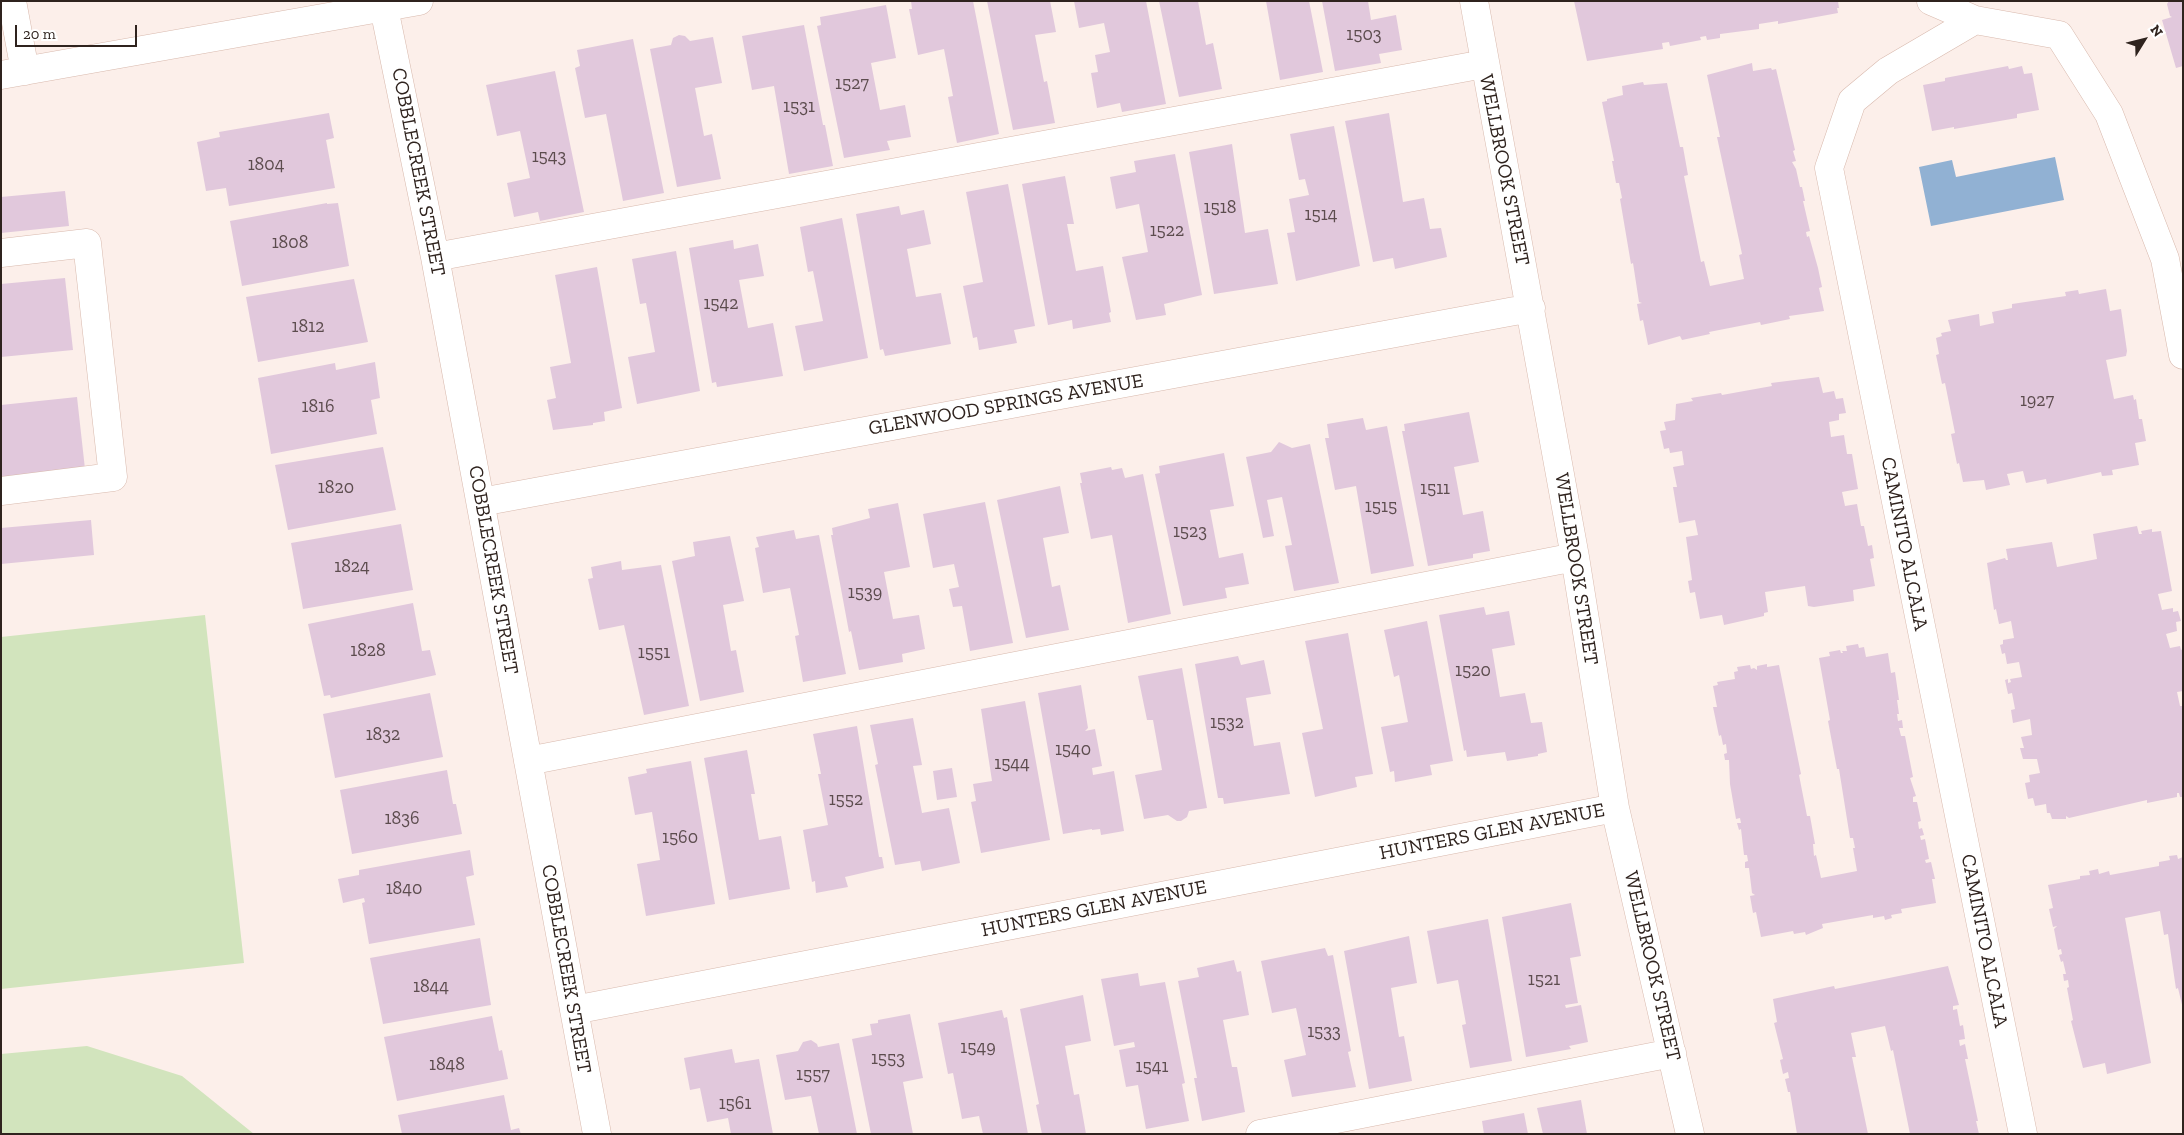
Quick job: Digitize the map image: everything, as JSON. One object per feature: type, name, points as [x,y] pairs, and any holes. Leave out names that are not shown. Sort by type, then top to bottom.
[{"type":"street","points":[[12,1],[13,73],[420,1]]},
{"type":"street","name":"WELLBROOK STREET","points":[[1474,1],[1575,557],[1615,808],[1690,1134]]},
{"type":"street","points":[[1931,1],[1979,11],[2059,35],[2104,106],[2165,259],[2183,355]]},
{"type":"street","name":"COBBLECREEK STREET","points":[[384,8],[435,257],[597,1134]]},
{"type":"street","name":"CAMINITO ALCALA","points":[[1979,11],[1888,71],[1852,101],[1829,168],[2023,1134]]},
{"type":"street","points":[[435,257],[1484,64]]},
{"type":"street","points":[[1,253],[88,244],[114,477],[1,491]]},
{"type":"street","name":"GLENWOOD SPRINGS AVENUE","points":[[481,502],[1531,308]]},
{"type":"street","points":[[528,761],[1575,557]]},
{"type":"street","name":"HUNTERS GLEN AVENUE","points":[[574,1010],[1615,808]]},
{"type":"street","points":[[1260,1134],[1672,1053]]},
{"type":"green space","points":[[205,615],[244,963],[1,989],[1,637]]},
{"type":"green space","points":[[87,1046],[182,1076],[254,1134],[1,1134],[1,1054]]},
{"type":"water","points":[[2055,157],[2064,200],[1931,226],[1919,167],[1952,160],[1956,177]]},
{"type":"building","points":[[911,1],[973,1],[999,134],[957,143],[948,97],[953,96],[944,49],[918,55],[909,9],[912,9]]},
{"type":"building","points":[[987,1],[1050,1],[1056,32],[1035,35],[1044,82],[1047,81],[1055,123],[1013,130]]},
{"type":"building","points":[[1074,1],[1146,1],[1166,104],[1122,112],[1120,103],[1097,108],[1091,73],[1098,72],[1095,55],[1110,52],[1104,23],[1079,28]]},
{"type":"building","points":[[1159,1],[1198,1],[1206,45],[1213,43],[1222,89],[1179,97]]},
{"type":"building","points":[[1266,1],[1309,1],[1323,72],[1280,80]]},
{"type":"building","points":[[1322,1],[1368,1],[1371,20],[1396,15],[1402,50],[1379,54],[1381,63],[1335,71]]},
{"type":"building","points":[[1574,1],[1838,1],[1839,8],[1837,8],[1838,13],[1778,24],[1778,21],[1759,24],[1759,29],[1720,34],[1720,38],[1707,40],[1706,36],[1700,37],[1701,40],[1670,46],[1669,42],[1662,43],[1663,49],[1587,61]]},
{"type":"building","points":[[2169,1],[2183,1],[2183,66],[2176,68],[2162,20],[2172,17],[2170,16],[2167,4]]},
{"type":"building","points":[[886,5],[896,58],[871,63],[880,110],[905,105],[911,137],[887,141],[890,150],[844,158],[817,26],[821,25],[820,17]]},
{"type":"building","points":[[804,25],[823,125],[825,125],[833,166],[789,174],[774,86],[752,90],[742,36]]},
{"type":"building","points":[[679,35],[685,36],[690,41],[713,37],[722,83],[695,88],[704,136],[712,134],[721,179],[677,187],[650,49],[671,45],[673,38]]},
{"type":"building","points":[[633,39],[664,193],[623,201],[606,114],[585,118],[575,68],[580,66],[577,50]]},
{"type":"building","points":[[1752,63],[1753,71],[1776,69],[1795,150],[1793,151],[1796,161],[1792,162],[1796,169],[1800,187],[1802,187],[1805,201],[1803,201],[1810,231],[1806,232],[1807,237],[1809,236],[1818,268],[1822,287],[1819,288],[1824,311],[1789,316],[1790,319],[1761,325],[1760,322],[1709,332],[1710,334],[1682,340],[1680,336],[1648,345],[1643,320],[1640,321],[1637,304],[1642,303],[1639,302],[1633,263],[1631,264],[1620,199],[1622,198],[1619,183],[1616,183],[1612,161],[1614,161],[1602,102],[1623,95],[1622,86],[1643,82],[1644,85],[1667,83],[1680,147],[1683,147],[1688,175],[1684,176],[1701,262],[1704,261],[1710,286],[1744,279],[1739,255],[1742,254],[1717,137],[1720,137],[1707,75]]},
{"type":"building","points":[[2008,66],[2009,69],[2022,66],[2024,74],[2032,73],[2039,110],[2017,114],[2017,118],[1932,131],[1923,85],[1945,81],[1945,78]]},
{"type":"building","points":[[555,71],[584,212],[540,221],[538,212],[514,217],[507,183],[530,178],[520,131],[497,136],[486,85]]},
{"type":"building","points":[[329,113],[334,138],[326,140],[335,188],[229,206],[226,188],[206,191],[197,142],[220,137],[219,132]]},
{"type":"building","points":[[1389,113],[1403,202],[1424,198],[1430,229],[1441,228],[1447,257],[1395,269],[1393,258],[1373,262],[1345,121]]},
{"type":"building","points":[[1334,126],[1360,266],[1296,281],[1287,233],[1295,232],[1289,199],[1309,195],[1305,179],[1299,180],[1290,134]]},
{"type":"building","points":[[1232,144],[1245,233],[1268,229],[1278,284],[1214,294],[1189,152]]},
{"type":"building","points":[[1175,154],[1202,295],[1164,304],[1166,315],[1136,320],[1122,257],[1148,252],[1139,204],[1116,209],[1110,177],[1136,172],[1134,161]]},
{"type":"building","points":[[1065,176],[1074,224],[1067,224],[1076,271],[1103,266],[1111,312],[1109,313],[1111,322],[1073,329],[1072,320],[1048,325],[1022,184]]},
{"type":"building","points":[[1008,184],[1035,326],[1014,330],[1017,343],[979,350],[977,337],[973,338],[963,286],[983,282],[966,192]]},
{"type":"building","points":[[65,191],[69,226],[1,233],[1,197]]},
{"type":"building","points":[[327,203],[338,203],[349,266],[242,286],[230,221]]},
{"type":"building","points":[[899,206],[901,215],[924,210],[931,244],[907,249],[916,297],[941,293],[951,344],[885,356],[883,349],[880,350],[856,214]]},
{"type":"building","points":[[842,218],[868,358],[804,371],[795,326],[823,321],[813,271],[808,272],[800,227]]},
{"type":"building","points":[[733,240],[734,249],[758,244],[764,276],[739,280],[748,328],[773,323],[783,376],[717,387],[716,382],[712,383],[689,248]]},
{"type":"building","points":[[676,251],[700,391],[637,404],[628,357],[655,352],[646,303],[640,304],[632,259]]},
{"type":"building","points":[[597,267],[622,408],[604,412],[605,421],[593,423],[593,425],[553,430],[547,400],[556,398],[550,367],[571,363],[555,275]]},
{"type":"building","points":[[65,278],[73,350],[1,357],[1,284]]},
{"type":"building","points":[[354,279],[368,342],[258,362],[246,297]]},
{"type":"building","points":[[2106,289],[2110,311],[2121,309],[2127,351],[2126,356],[2106,360],[2114,399],[2133,395],[2134,400],[2136,399],[2139,419],[2142,419],[2146,441],[2135,443],[2139,465],[2112,470],[2113,475],[2102,476],[2101,472],[2047,484],[2046,479],[2026,483],[2023,471],[2007,474],[2010,485],[1986,490],[1984,480],[1963,482],[1951,434],[1955,433],[1945,383],[1942,384],[1936,355],[1939,354],[1936,338],[1942,336],[1941,333],[1951,331],[1948,320],[1979,314],[1980,326],[1994,323],[1992,312],[2012,308],[2012,304],[2066,296],[2065,292],[2078,290],[2079,294]]},
{"type":"building","points":[[375,362],[380,398],[371,400],[377,434],[271,454],[258,378],[335,363],[336,370]]},
{"type":"building","points":[[1819,377],[1823,393],[1834,391],[1836,399],[1843,398],[1846,413],[1839,414],[1839,420],[1829,422],[1831,437],[1844,435],[1847,454],[1852,454],[1858,489],[1842,492],[1845,506],[1857,504],[1861,526],[1864,526],[1868,546],[1872,545],[1874,558],[1870,559],[1875,586],[1853,590],[1854,601],[1814,607],[1808,606],[1805,586],[1765,592],[1768,612],[1764,613],[1764,616],[1724,625],[1722,615],[1700,619],[1695,592],[1690,593],[1688,581],[1692,580],[1686,537],[1698,535],[1695,520],[1679,523],[1673,487],[1677,487],[1673,467],[1684,465],[1682,451],[1670,453],[1669,448],[1664,449],[1660,431],[1666,430],[1664,422],[1675,420],[1676,404],[1693,401],[1691,398],[1721,393],[1722,395],[1772,386],[1771,383]]},
{"type":"building","points":[[77,397],[85,469],[1,477],[1,405]]},
{"type":"building","points":[[1469,412],[1479,462],[1454,467],[1463,515],[1483,511],[1490,551],[1473,554],[1473,558],[1428,566],[1402,431],[1405,431],[1404,424]]},
{"type":"building","points":[[1363,418],[1366,430],[1387,426],[1414,566],[1371,574],[1356,486],[1335,490],[1325,438],[1329,438],[1327,424]]},
{"type":"building","points":[[1279,442],[1292,448],[1310,444],[1339,583],[1294,591],[1285,546],[1292,545],[1282,497],[1267,500],[1274,536],[1263,538],[1246,457],[1271,452]]},
{"type":"building","points":[[383,447],[396,510],[288,530],[275,465]]},
{"type":"building","points":[[1224,453],[1234,506],[1210,510],[1219,558],[1243,553],[1249,584],[1225,588],[1227,598],[1183,606],[1155,474],[1160,473],[1159,466]]},
{"type":"building","points":[[1111,467],[1112,470],[1122,468],[1125,478],[1143,474],[1171,614],[1128,623],[1112,535],[1091,539],[1080,483],[1082,483],[1080,473]]},
{"type":"building","points":[[1060,486],[1069,533],[1043,538],[1052,587],[1060,585],[1069,630],[1026,638],[997,500]]},
{"type":"building","points":[[985,502],[1013,643],[970,651],[962,606],[953,607],[949,589],[959,587],[954,564],[933,568],[923,514]]},
{"type":"building","points":[[898,503],[910,567],[884,572],[893,619],[919,615],[925,649],[902,654],[903,662],[859,670],[851,631],[849,632],[831,535],[833,535],[832,528],[870,518],[868,509]]},
{"type":"building","points":[[91,520],[94,555],[1,564],[1,528]]},
{"type":"building","points":[[401,524],[413,590],[303,609],[291,543]]},
{"type":"building","points":[[2137,526],[2139,534],[2142,534],[2141,531],[2152,529],[2152,532],[2161,531],[2172,591],[2158,594],[2162,610],[2173,608],[2173,612],[2178,611],[2181,621],[2176,622],[2177,631],[2166,634],[2170,648],[2180,646],[2181,650],[2183,649],[2183,691],[2177,692],[2180,706],[2183,706],[2183,797],[2180,797],[2179,793],[2177,793],[2177,797],[2147,803],[2147,800],[2069,818],[2066,816],[2066,819],[2052,819],[2050,813],[2047,813],[2046,804],[2035,806],[2033,798],[2028,799],[2025,783],[2030,782],[2029,775],[2040,773],[2037,759],[2023,759],[2020,748],[2024,748],[2021,737],[2032,735],[2030,719],[2013,723],[2011,710],[2015,709],[2012,693],[2008,694],[2005,680],[2008,679],[2008,683],[2011,682],[2010,679],[2022,677],[2019,662],[2007,664],[2005,653],[2002,654],[2000,645],[2003,644],[2003,640],[2014,638],[2011,621],[1999,624],[1996,609],[1994,610],[1987,563],[2005,558],[2008,560],[2006,549],[2052,542],[2057,567],[2097,559],[2093,534]]},
{"type":"building","points":[[794,530],[796,539],[819,535],[846,674],[803,682],[795,636],[799,635],[790,588],[763,593],[755,548],[759,547],[756,537]]},
{"type":"building","points":[[730,536],[744,601],[723,605],[731,651],[736,650],[744,692],[700,701],[672,561],[695,556],[693,542]]},
{"type":"building","points":[[621,561],[622,570],[661,565],[689,706],[644,715],[624,625],[599,630],[588,579],[593,578],[591,567]]},
{"type":"building","points":[[413,603],[422,651],[430,650],[436,675],[331,698],[330,695],[324,696],[308,624]]},
{"type":"building","points":[[1484,607],[1486,615],[1509,611],[1515,645],[1492,649],[1500,697],[1525,693],[1531,723],[1542,722],[1547,752],[1538,754],[1538,756],[1507,761],[1505,752],[1467,757],[1466,750],[1464,751],[1439,615]]},
{"type":"building","points":[[1427,621],[1453,761],[1430,765],[1432,775],[1395,782],[1394,771],[1390,772],[1381,727],[1408,722],[1399,675],[1394,677],[1384,630]]},
{"type":"building","points":[[1348,633],[1373,774],[1355,777],[1357,787],[1315,797],[1302,733],[1323,729],[1305,641]]},
{"type":"building","points":[[1858,644],[1859,648],[1864,647],[1866,657],[1888,653],[1891,673],[1895,672],[1899,700],[1897,700],[1898,721],[1902,720],[1903,728],[1899,728],[1901,736],[1905,736],[1913,777],[1910,778],[1916,796],[1913,797],[1913,802],[1917,802],[1921,821],[1918,822],[1919,829],[1922,828],[1924,835],[1920,836],[1921,840],[1925,839],[1929,859],[1925,860],[1926,863],[1931,862],[1935,879],[1932,879],[1936,903],[1901,909],[1902,913],[1891,915],[1892,918],[1885,920],[1884,916],[1873,918],[1873,915],[1822,924],[1823,928],[1806,935],[1805,932],[1794,934],[1793,931],[1761,937],[1756,912],[1753,913],[1750,896],[1755,895],[1752,893],[1749,868],[1745,868],[1745,862],[1748,861],[1747,855],[1744,855],[1741,829],[1739,830],[1737,823],[1741,823],[1740,818],[1736,819],[1730,784],[1729,760],[1725,760],[1724,754],[1727,753],[1726,744],[1723,745],[1721,735],[1719,736],[1713,707],[1717,707],[1713,686],[1718,685],[1717,682],[1735,679],[1734,672],[1738,671],[1737,667],[1750,665],[1751,669],[1757,670],[1757,666],[1767,664],[1767,667],[1779,665],[1801,774],[1799,775],[1807,816],[1810,816],[1815,844],[1813,844],[1814,856],[1816,855],[1821,878],[1857,871],[1853,848],[1855,848],[1853,838],[1850,838],[1839,769],[1837,769],[1828,721],[1830,720],[1819,658],[1830,656],[1829,652],[1840,650],[1843,653],[1842,651],[1847,651],[1846,646]]},
{"type":"building","points":[[1238,656],[1241,665],[1264,660],[1271,694],[1246,698],[1254,746],[1280,742],[1290,794],[1224,804],[1223,798],[1218,798],[1195,664]]},
{"type":"building","points":[[1182,668],[1207,808],[1189,811],[1187,817],[1181,821],[1177,821],[1168,815],[1144,819],[1135,775],[1162,770],[1153,720],[1147,720],[1138,676]]},
{"type":"building","points":[[1081,685],[1088,728],[1085,731],[1095,729],[1102,766],[1092,768],[1093,775],[1114,771],[1124,831],[1101,835],[1100,829],[1092,829],[1063,834],[1038,693]]},
{"type":"building","points":[[430,693],[443,757],[335,778],[323,714]]},
{"type":"building","points":[[1025,701],[1050,840],[981,853],[971,802],[976,801],[973,784],[992,781],[981,709]]},
{"type":"building","points":[[913,718],[922,765],[913,766],[922,813],[949,808],[960,863],[922,871],[920,861],[895,865],[875,765],[878,764],[870,725]]},
{"type":"building","points":[[857,726],[879,857],[882,857],[884,868],[845,877],[848,887],[816,893],[815,881],[812,882],[803,830],[828,825],[818,774],[821,774],[813,734]]},
{"type":"building","points":[[747,750],[755,794],[751,794],[759,840],[781,836],[790,889],[729,900],[704,758]]},
{"type":"building","points":[[691,761],[715,904],[646,916],[637,864],[660,860],[652,812],[635,815],[628,777],[647,773],[646,769]]},
{"type":"building","points":[[952,768],[957,797],[937,800],[933,771]]},
{"type":"building","points":[[447,770],[453,804],[456,804],[462,834],[352,854],[340,790]]},
{"type":"building","points":[[470,850],[474,875],[466,877],[475,925],[369,944],[362,903],[365,902],[364,898],[343,903],[338,879],[359,875],[359,870]]},
{"type":"building","points":[[2177,855],[2178,859],[2183,857],[2183,1009],[2178,988],[2176,989],[2168,934],[2164,935],[2160,911],[2125,918],[2151,1063],[2107,1074],[2105,1063],[2083,1068],[2071,1021],[2073,1020],[2067,988],[2069,987],[2068,980],[2064,981],[2063,974],[2066,974],[2063,961],[2061,962],[2059,955],[2062,954],[2061,949],[2058,950],[2054,929],[2057,926],[2053,927],[2049,909],[2053,908],[2048,885],[2080,879],[2080,876],[2090,875],[2089,871],[2098,869],[2099,874],[2109,871],[2110,875],[2159,866],[2159,862],[2170,860],[2169,856]]},
{"type":"building","points":[[1571,903],[1581,956],[1570,958],[1578,1003],[1565,1005],[1566,1008],[1581,1005],[1588,1042],[1569,1046],[1571,1049],[1526,1057],[1502,917]]},
{"type":"building","points":[[1488,919],[1512,1061],[1470,1068],[1462,1025],[1466,1024],[1458,980],[1437,984],[1427,931]]},
{"type":"building","points":[[1409,936],[1417,983],[1391,988],[1399,1037],[1404,1036],[1412,1081],[1369,1089],[1344,951]]},
{"type":"building","points":[[480,938],[491,1005],[383,1024],[370,958]]},
{"type":"building","points":[[1325,948],[1328,956],[1333,955],[1351,1051],[1348,1052],[1356,1087],[1292,1097],[1284,1060],[1306,1055],[1296,1008],[1272,1013],[1261,961]]},
{"type":"building","points":[[1234,960],[1237,972],[1241,971],[1249,1015],[1223,1020],[1232,1067],[1237,1067],[1245,1112],[1202,1121],[1194,1078],[1197,1078],[1178,981],[1199,977],[1197,968]]},
{"type":"building","points":[[1948,966],[1959,1005],[1953,1006],[1953,1010],[1957,1009],[1960,1026],[1963,1025],[1965,1039],[1959,1040],[1960,1046],[1965,1044],[1968,1059],[1965,1059],[1979,1134],[1910,1134],[1893,1050],[1891,1051],[1885,1026],[1851,1033],[1856,1057],[1852,1057],[1868,1134],[1797,1134],[1790,1092],[1788,1092],[1785,1079],[1789,1078],[1788,1072],[1783,1074],[1780,1060],[1783,1059],[1774,1023],[1777,1022],[1773,999],[1834,986],[1835,989]]},
{"type":"building","points":[[1138,973],[1140,986],[1165,982],[1185,1083],[1182,1084],[1189,1121],[1146,1129],[1138,1085],[1126,1087],[1119,1050],[1135,1047],[1134,1042],[1114,1046],[1101,979]]},
{"type":"building","points":[[1083,995],[1091,1041],[1065,1046],[1074,1095],[1079,1094],[1086,1134],[1042,1134],[1036,1105],[1039,1104],[1020,1009]]},
{"type":"building","points":[[1002,1010],[1004,1018],[1007,1017],[1028,1134],[983,1134],[979,1116],[962,1119],[953,1073],[948,1074],[938,1023]]},
{"type":"building","points":[[910,1014],[923,1078],[903,1082],[913,1134],[871,1134],[852,1039],[872,1035],[870,1024],[878,1023],[878,1020]]},
{"type":"building","points":[[492,1016],[499,1051],[502,1050],[508,1079],[397,1101],[384,1037]]},
{"type":"building","points":[[811,1040],[818,1047],[839,1043],[857,1134],[819,1134],[811,1096],[785,1100],[776,1055],[798,1051],[803,1042]]},
{"type":"building","points":[[732,1049],[735,1063],[759,1059],[773,1134],[731,1134],[728,1118],[707,1122],[700,1088],[690,1090],[684,1058]]},
{"type":"building","points":[[504,1095],[511,1130],[519,1128],[521,1134],[402,1134],[398,1115]]},
{"type":"building","points":[[1581,1100],[1587,1134],[1543,1134],[1537,1108]]},
{"type":"building","points":[[1524,1113],[1528,1134],[1484,1134],[1482,1121]]}]
